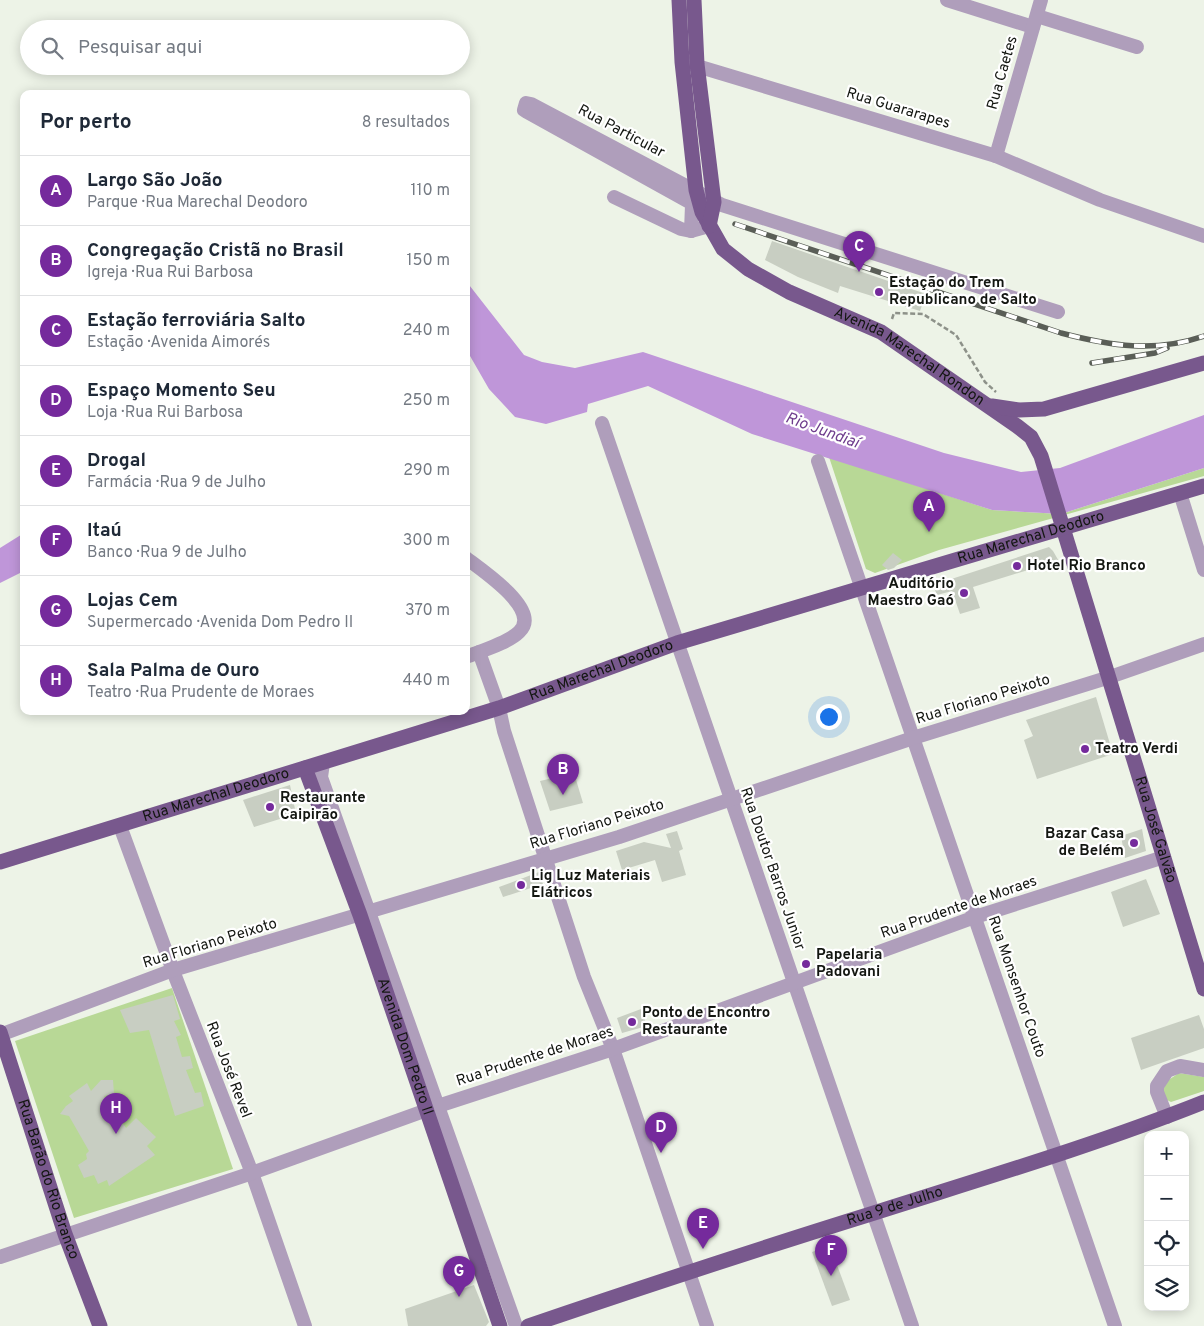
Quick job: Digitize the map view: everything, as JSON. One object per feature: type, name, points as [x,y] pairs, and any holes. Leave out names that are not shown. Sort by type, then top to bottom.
[{"type":"main road","name":"Avenida Marechal Rondon","points":[[679,0],[682,62],[696,190],[709,226],[730,257],[788,292],[881,332],[1031,437],[1041,456],[1063,524]]},
{"type":"main road","points":[[694,0],[697,64],[714,202],[709,226]]},
{"type":"main road","points":[[986,404],[1019,410],[1044,409],[1204,363]]},
{"type":"main road","points":[[1031,437],[1033,426],[1044,409]]},
{"type":"main road","name":"Rua Marechal Deodoro","points":[[0,862],[499,708],[677,643],[862,589],[1063,524],[1204,486]]},
{"type":"main road","name":"Rua José Galvão","points":[[1063,524],[1164,857],[1198,954],[1204,989]]},
{"type":"main road","name":"Avenida Dom Pedro II","points":[[305,768],[364,914],[432,1108],[500,1326]]},
{"type":"main road","name":"Rua Barão do Rio Branco","points":[[0,1034],[65,1234],[100,1326]]},
{"type":"main road","name":"Rua 9 de Julho","points":[[528,1326],[689,1272],[1056,1155],[1167,1117],[1204,1102]]},
{"type":"street","points":[[947,0],[1137,47]]},
{"type":"street","name":"Rua Caetes","points":[[996,156],[1041,0]]},
{"type":"street","name":"Rua Guararapes","points":[[682,62],[697,64],[996,156],[1100,200],[1204,236]]},
{"type":"street","name":"Rua Particular","points":[[691,231],[692,205],[689,201],[527,112],[524,107],[526,103],[696,190],[714,202],[1058,312]]},
{"type":"street","points":[[614,197],[672,225],[691,231],[709,226]]},
{"type":"street","name":"Rua Doutor Barros Junior","points":[[602,423],[912,1326]]},
{"type":"street","name":"Rua Monsenhor Couto","points":[[818,461],[1115,1326]]},
{"type":"street","points":[[1180,493],[1204,570]]},
{"type":"street","points":[[470,561],[519,604],[524,622],[520,632],[473,654],[499,708],[504,730],[584,977],[613,1049],[666,1211],[707,1326]]},
{"type":"street","name":"Rua Floriano Peixoto","points":[[0,1034],[172,970],[619,837],[913,738],[1110,677],[1204,644]]},
{"type":"street","points":[[323,763],[321,777],[364,914]]},
{"type":"street","name":"Rua José Revel","points":[[120,826],[172,970],[252,1173],[305,1326]]},
{"type":"street","name":"Rua Prudente de Moraes","points":[[0,1257],[252,1173],[432,1108],[613,1049],[975,917],[1164,857]]},
{"type":"street","points":[[1167,1117],[1157,1092],[1158,1086],[1167,1071],[1180,1066],[1204,1070]]},
{"type":"street","points":[[432,1108],[516,1326]]},
{"type":"path","points":[[892,320],[894,313],[918,312],[956,335],[985,382],[1000,394]]},
{"type":"green space","points":[[829,457],[992,510],[1061,514],[1204,468],[1204,476],[939,550],[875,573],[866,569]]},
{"type":"green space","points":[[172,988],[233,1169],[74,1218],[15,1041]]},
{"type":"green space","points":[[1179,1073],[1204,1077],[1204,1091],[1171,1102],[1167,1100],[1162,1092],[1167,1081]]},
{"type":"water","name":"Rio Jundiaí","points":[[470,286],[524,355],[542,362],[575,368],[643,352],[944,453],[1021,472],[1060,468],[1204,415],[1204,468],[1061,514],[992,510],[752,434],[648,386],[588,404],[587,412],[546,424],[515,417],[489,389],[470,356]]},
{"type":"water","points":[[20,536],[20,573],[0,583],[0,548]]},
{"type":"building","points":[[772,241],[926,294],[920,311],[840,286],[838,293],[798,277],[765,260]]},
{"type":"building","points":[[1049,547],[1060,563],[1048,567],[1047,564],[973,587],[980,608],[960,614],[952,591],[937,595],[933,585]]},
{"type":"building","points":[[893,553],[902,560],[894,568],[888,570],[882,565]]},
{"type":"building","points":[[1096,697],[1113,754],[1037,779],[1024,740],[1033,736],[1026,720]]},
{"type":"building","points":[[574,773],[583,803],[550,811],[540,781]]},
{"type":"building","name":"Restaurante Caipirão","points":[[290,785],[296,814],[254,827],[243,800]]},
{"type":"building","name":"Bazar Casa de Belém","points":[[1142,829],[1146,851],[1125,858],[1121,836]]},
{"type":"building","points":[[677,831],[683,849],[679,851],[686,875],[662,882],[655,860],[622,870],[616,851],[644,842],[671,848],[666,834]]},
{"type":"building","name":"Lig Luz Materiais Elátricos","points":[[539,872],[543,884],[503,897],[499,887]]},
{"type":"building","points":[[1146,879],[1160,914],[1123,927],[1111,892]]},
{"type":"building","points":[[173,995],[180,1019],[174,1021],[181,1035],[176,1037],[182,1057],[190,1056],[193,1068],[186,1070],[195,1093],[201,1092],[204,1106],[175,1116],[149,1030],[130,1033],[120,1010]]},
{"type":"building","name":"Ponto de Encontro Restaurante","points":[[641,1009],[647,1026],[622,1033],[617,1018]]},
{"type":"building","points":[[1199,1015],[1204,1029],[1204,1048],[1141,1070],[1131,1038]]},
{"type":"building","points":[[101,1080],[113,1080],[114,1094],[104,1096],[126,1128],[136,1118],[156,1137],[147,1146],[155,1155],[109,1186],[107,1180],[98,1184],[94,1175],[84,1178],[78,1165],[87,1159],[86,1154],[89,1151],[69,1116],[60,1114],[73,1101],[69,1096],[87,1083],[91,1091]]},
{"type":"building","points":[[830,1246],[850,1300],[832,1306],[812,1252]]},
{"type":"building","points":[[474,1285],[489,1322],[486,1326],[408,1326],[405,1309]]},
{"type":"railway","points":[[735,224],[1079,338],[1132,346],[1150,346],[1168,345],[1204,336]]},
{"type":"railway","points":[[1092,363],[1155,353],[1167,348]]},
{"type":"place","name":"Estação ferroviária Salto","points":[[859,272]]},
{"type":"place","name":"Estação do Trem Republicano de Salto","points":[[879,292]]},
{"type":"place","name":"Largo São João","points":[[929,532]]},
{"type":"place","name":"Hotel Rio Branco","points":[[1017,566]]},
{"type":"place","name":"Auditório Maestro Gaó","points":[[964,593]]},
{"type":"place","name":"Teatro Verdi","points":[[1085,749]]},
{"type":"place","name":"Congregação Cristã no Brasil","points":[[563,795]]},
{"type":"place","name":"Restaurante Caipirão","points":[[270,807]]},
{"type":"place","name":"Bazar Casa de Belém","points":[[1134,843]]},
{"type":"place","name":"Lig Luz Materiais Elátricos","points":[[521,885]]},
{"type":"place","name":"Papelaria Padovani","points":[[806,964]]},
{"type":"place","name":"Ponto de Encontro Restaurante","points":[[632,1022]]},
{"type":"place","name":"Sala Palma de Ouro","points":[[116,1134]]},
{"type":"place","name":"Espaço Momento Seu","points":[[661,1153]]},
{"type":"place","name":"Drogal","points":[[703,1249]]},
{"type":"place","name":"Itaú","points":[[831,1276]]},
{"type":"place","name":"Lojas Cem","points":[[459,1297]]}]
